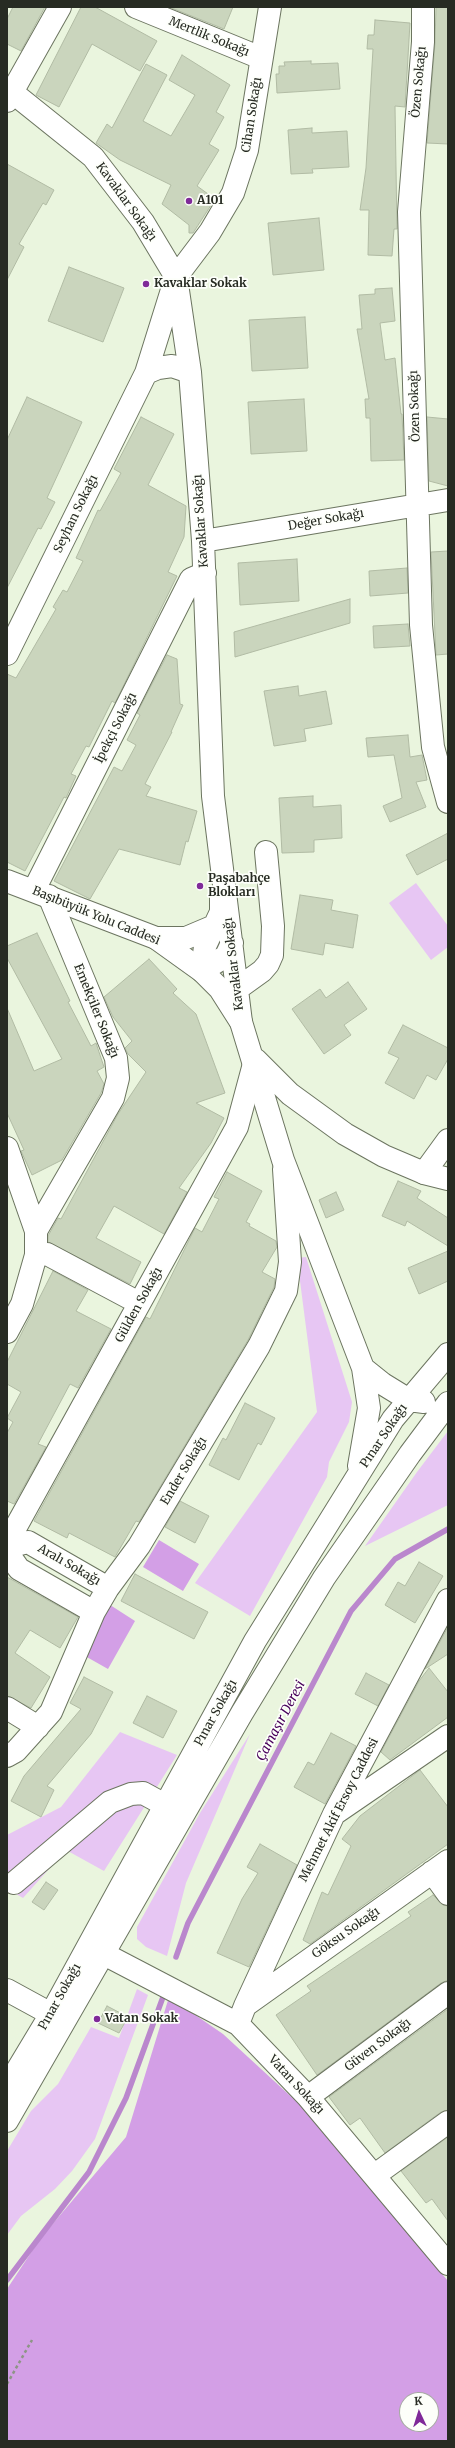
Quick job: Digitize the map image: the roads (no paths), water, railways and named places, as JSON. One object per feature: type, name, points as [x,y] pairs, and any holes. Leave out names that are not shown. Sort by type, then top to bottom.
[{"type":"street","points":[[9,93],[60,7]]},
{"type":"street","name":"Mertlik Sokağı","points":[[136,7],[261,58]]},
{"type":"street","name":"Cihan Sokağı","points":[[146,373],[176,277],[210,232],[233,194],[248,150],[270,7]]},
{"type":"street","name":"Özen Sokağı","points":[[422,7],[423,42],[409,212],[421,625],[433,747],[448,802]]},
{"type":"street","name":"Kavaklar Sokağı","points":[[9,93],[93,157],[143,222],[176,277],[190,372],[203,541],[213,796],[223,864],[241,1022]]},
{"type":"street","points":[[146,373],[158,368],[172,366],[190,372]]},
{"type":"street","name":"Seyhan Sokağı","points":[[7,654],[146,373]]},
{"type":"street","name":"Değer Sokağı","points":[[203,541],[448,500]]},
{"type":"street","name":"İpekçi Sokağı","points":[[41,893],[191,579],[205,573]]},
{"type":"street","points":[[237,989],[262,971],[268,964],[272,955],[273,926],[266,852]]},
{"type":"street","points":[[202,971],[205,946],[212,927],[221,912],[223,864]]},
{"type":"street","name":"Başıbüyük Yolu Caddesi","points":[[7,881],[156,938],[202,971],[220,989],[241,1022],[255,1060],[290,1094],[345,1134],[384,1156],[424,1173],[448,1180]]},
{"type":"street","name":"Emekçiler Sokağı","points":[[36,1231],[112,1098],[118,1078],[116,1058],[41,893]]},
{"type":"street","points":[[156,938],[186,938],[212,927]]},
{"type":"street","points":[[202,971],[218,963],[226,956],[232,943]]},
{"type":"street","points":[[255,1060],[284,1160],[363,1368],[369,1408],[358,1476]]},
{"type":"street","name":"Gülden Sokağı","points":[[7,1543],[237,1127],[255,1060]]},
{"type":"street","points":[[424,1173],[448,1140]]},
{"type":"street","points":[[7,1148],[36,1231],[36,1255],[22,1304],[7,1332]]},
{"type":"street","name":"Ender Sokağı","points":[[7,1756],[16,1751],[51,1712],[94,1612],[108,1588],[138,1546],[247,1366],[286,1291],[290,1262],[284,1160]]},
{"type":"street","points":[[36,1255],[47,1254],[139,1304]]},
{"type":"street","name":"Pınar Sokağı","points":[[7,2087],[51,2014],[255,1641],[393,1419],[448,1354]]},
{"type":"street","points":[[363,1368],[383,1384],[409,1400],[448,1404]]},
{"type":"street","name":"Pınar Sokağı","points":[[7,2121],[242,1713],[324,1578],[410,1454],[448,1404]]},
{"type":"street","name":"Aralı Sokağı","points":[[7,1547],[28,1542],[108,1588]]},
{"type":"street","points":[[7,1552],[19,1569],[94,1612]]},
{"type":"street","name":"Mehmet Akif Ersoy Caddesi","points":[[241,2015],[334,1814],[448,1600]]},
{"type":"street","points":[[7,1708],[38,1727]]},
{"type":"street","points":[[334,1814],[448,1736]]},
{"type":"street","points":[[14,1883],[110,1802],[131,1794],[143,1793],[165,1805]]},
{"type":"street","points":[[440,1867],[448,1894]]},
{"type":"street","name":"Göksu Sokağı","points":[[241,2015],[440,1867]]},
{"type":"street","name":"Vatan Sokağı","points":[[104,1954],[241,2015],[447,2262]]},
{"type":"street","points":[[7,1990],[51,2014]]},
{"type":"street","name":"Güven Sokağı","points":[[308,2097],[448,1993]]},
{"type":"street","points":[[375,2175],[448,2122]]},
{"type":"waterway","name":"Çamaşır Deresi","points":[[176,1957],[188,1923],[351,1611],[395,1559],[448,1529]]},
{"type":"waterway","points":[[7,2280],[89,2172],[126,2098],[163,1997]]},
{"type":"place","name":"A101","points":[[189,201]]},
{"type":"place","name":"Kavaklar Sokak","points":[[146,284]]},
{"type":"place","name":"Paşabahçe Blokları","points":[[200,886]]},
{"type":"place","name":"Vatan Sokak","points":[[97,2019]]}]
